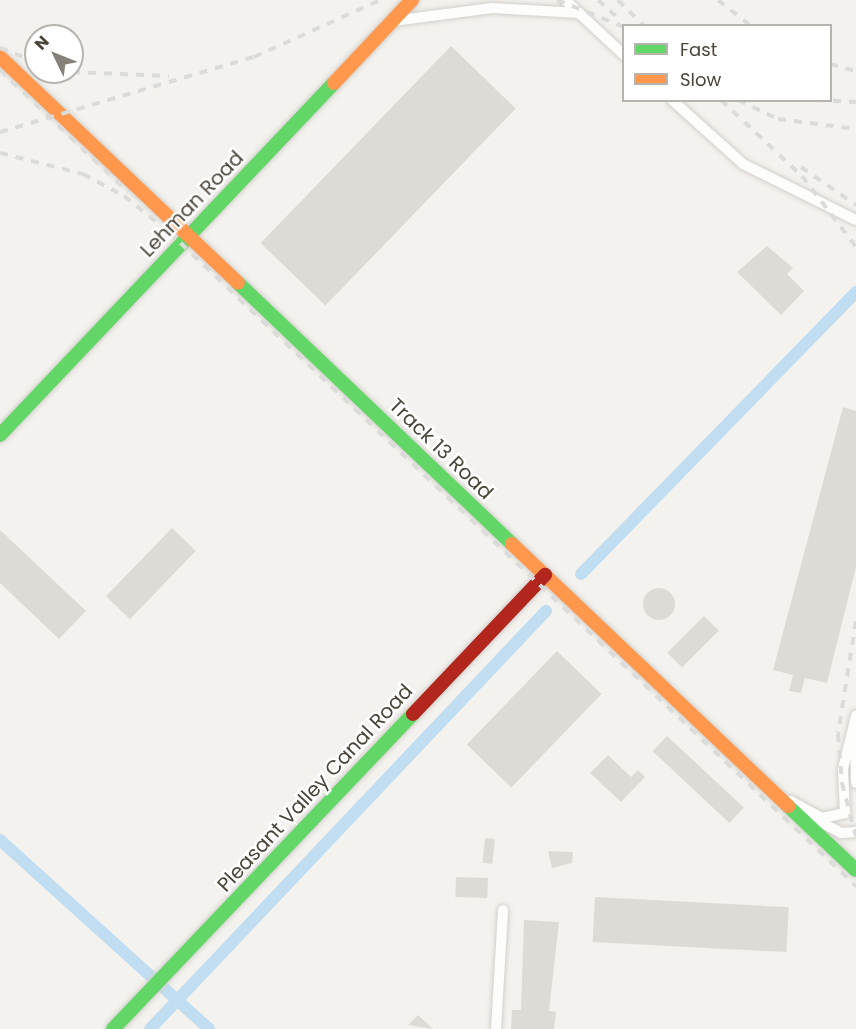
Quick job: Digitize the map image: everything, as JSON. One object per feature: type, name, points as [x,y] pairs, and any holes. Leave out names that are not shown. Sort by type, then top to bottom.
[{"type":"street","name":"Lehman Road","points":[[0,435],[412,0]]},
{"type":"street","points":[[565,0],[622,53]]},
{"type":"street","points":[[393,21],[492,8],[579,13]]},
{"type":"street","name":"Track 13 Road","points":[[0,57],[856,870]]},
{"type":"street","points":[[674,102],[743,164],[856,220]]},
{"type":"street","name":"Pleasant Valley Canal Road","points":[[113,1029],[546,575]]},
{"type":"street","points":[[771,788],[822,818],[844,813],[843,769],[856,716]]},
{"type":"street","points":[[856,726],[856,783]]},
{"type":"street","points":[[784,796],[832,830],[856,832]]},
{"type":"street","points":[[496,1029],[503,910]]},
{"type":"building","points":[[451,46],[516,109],[325,306],[261,243]]},
{"type":"building","points":[[767,246],[793,268],[787,274],[804,291],[781,315],[737,272]]},
{"type":"building","points":[[843,407],[856,411],[856,567],[827,683],[805,678],[801,693],[789,691],[793,675],[773,670]]},
{"type":"building","points":[[172,528],[196,551],[130,619],[106,596]]},
{"type":"building","points":[[0,530],[86,611],[59,639],[0,583]]},
{"type":"building","points":[[659,588],[670,593],[675,604],[670,615],[659,620],[648,615],[643,604],[648,593]]},
{"type":"building","points":[[704,616],[719,631],[682,668],[667,653]]},
{"type":"building","points":[[557,651],[602,694],[511,788],[467,745]]},
{"type":"building","points":[[667,736],[744,808],[729,823],[653,751]]},
{"type":"building","points":[[608,755],[631,777],[638,770],[645,777],[621,802],[590,773]]},
{"type":"building","points":[[485,838],[495,839],[492,864],[482,863]]},
{"type":"building","points":[[548,851],[573,852],[572,863],[552,868]]},
{"type":"building","points":[[456,877],[488,878],[487,898],[455,897]]},
{"type":"building","points":[[595,897],[789,907],[786,952],[593,942]]},
{"type":"building","points":[[524,920],[559,922],[549,1011],[556,1012],[554,1029],[511,1029],[512,1010],[521,1010]]},
{"type":"building","points":[[418,1015],[433,1029],[408,1025]]},
{"type":"waterway","points":[[581,574],[856,292]]},
{"type":"waterway","points":[[150,1029],[546,611]]},
{"type":"waterway","points":[[0,840],[209,1029]]},
{"type":"railway","points":[[0,132],[254,57],[380,0]]},
{"type":"railway","points":[[557,0],[622,26]]},
{"type":"railway","points":[[598,0],[616,16]]},
{"type":"railway","points":[[618,0],[642,24]]},
{"type":"railway","points":[[718,0],[748,24]]},
{"type":"railway","points":[[0,48],[24,57]]},
{"type":"railway","points":[[832,65],[856,71]]},
{"type":"railway","points":[[0,70],[128,192]]},
{"type":"railway","points":[[84,72],[169,76]]},
{"type":"railway","points":[[832,101],[856,102]]},
{"type":"railway","points":[[723,102],[802,176],[856,247]]},
{"type":"railway","points":[[742,102],[778,119],[856,129]]},
{"type":"railway","points":[[0,153],[83,174],[124,196],[169,232],[856,886]]},
{"type":"railway","points":[[801,167],[856,205]]},
{"type":"railway","points":[[856,621],[838,734],[842,783],[856,836]]},
{"type":"traffic: fast","points":[[0,435],[334,83]]},
{"type":"traffic: fast","points":[[238,283],[512,544]]},
{"type":"traffic: fast","points":[[113,1029],[413,714]]},
{"type":"traffic: fast","points":[[788,806],[856,870]]},
{"type":"traffic: slow","points":[[334,83],[412,0]]},
{"type":"traffic: slow","points":[[0,57],[238,283]]},
{"type":"traffic: slow","points":[[512,544],[788,806]]},
{"type":"traffic: jam","points":[[413,714],[545,575]]}]
